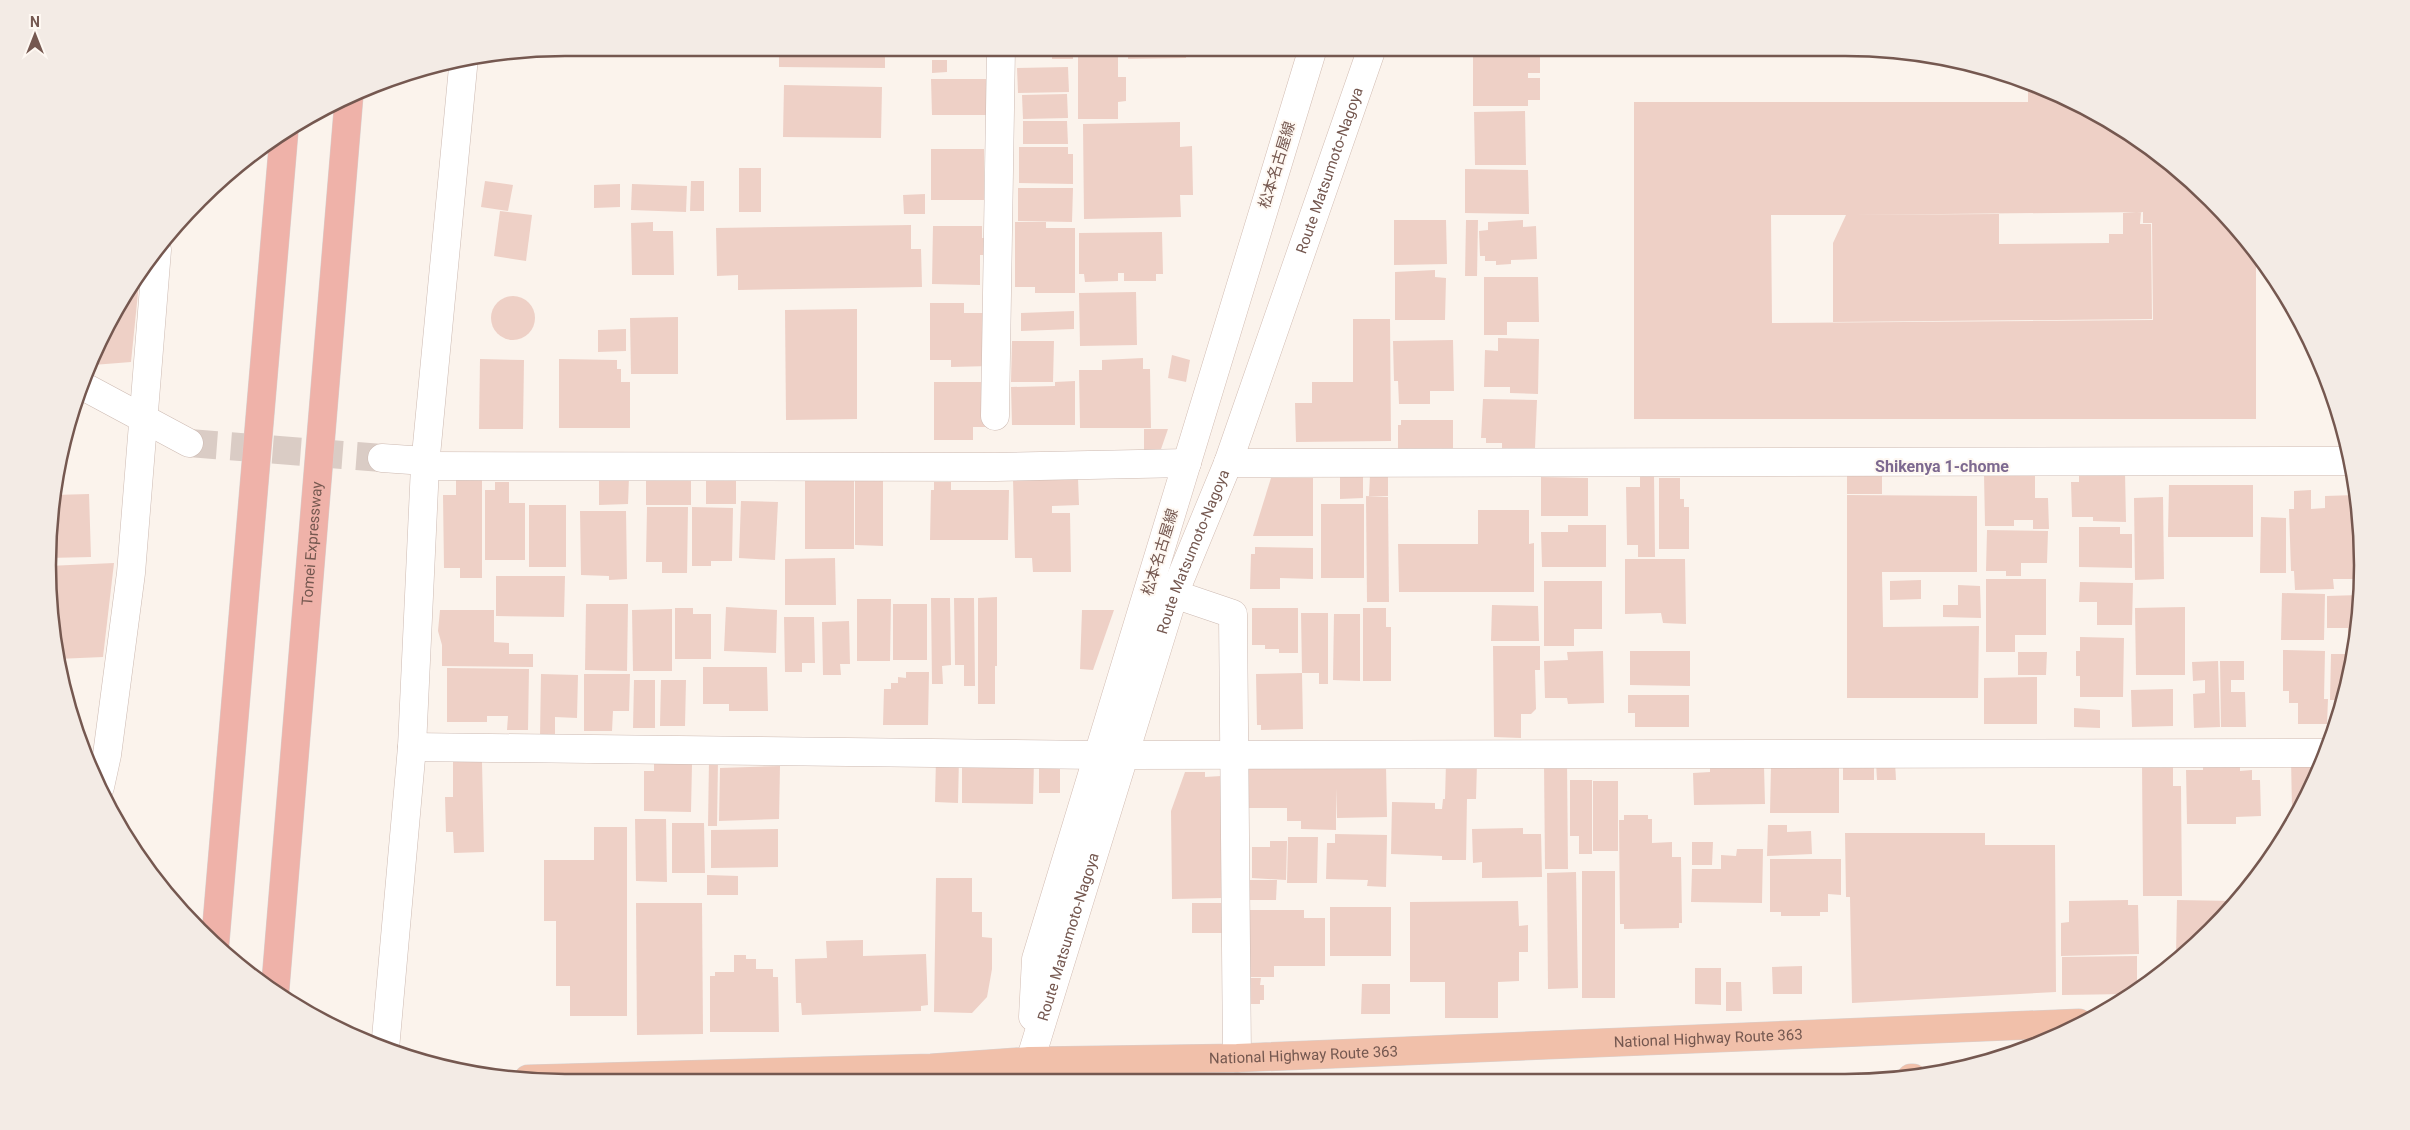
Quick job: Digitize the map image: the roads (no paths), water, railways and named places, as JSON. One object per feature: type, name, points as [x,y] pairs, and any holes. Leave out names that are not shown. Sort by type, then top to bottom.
[{"type":"highway","name":"Tomei Expressway","points":[[276,984],[348,105]]},
{"type":"highway","points":[[216,935],[283,141]]},
{"type":"highway","name":"National Highway Route 363","points":[[711,1074],[931,1068],[1027,1071],[1237,1058],[2067,1023]]},
{"type":"street","points":[[995,416],[1001,56]]},
{"type":"street","name":"松本名古屋線","points":[[1027,1071],[1036,959],[1311,56]]},
{"type":"street","name":"Route Matsumoto-Nagoya","points":[[1027,1071],[1174,594],[1228,463],[1369,56]]},
{"type":"street","points":[[386,1041],[412,747],[425,464],[463,67]]},
{"type":"street","points":[[102,776],[107,755],[131,574],[156,262]]},
{"type":"street","points":[[88,389],[190,443]]},
{"type":"street","points":[[382,458],[425,464],[996,467],[1187,463]]},
{"type":"street","points":[[1228,463],[2343,461]]},
{"type":"street","points":[[1174,594],[1233,614],[1237,1058]]},
{"type":"street","points":[[412,747],[1098,756]]},
{"type":"street","points":[[1125,755],[2318,753]]},
{"type":"tunnel","points":[[189,443],[382,458]]},
{"type":"district","name":"Shikenya 1-chome","points":[[1942,466]]}]
